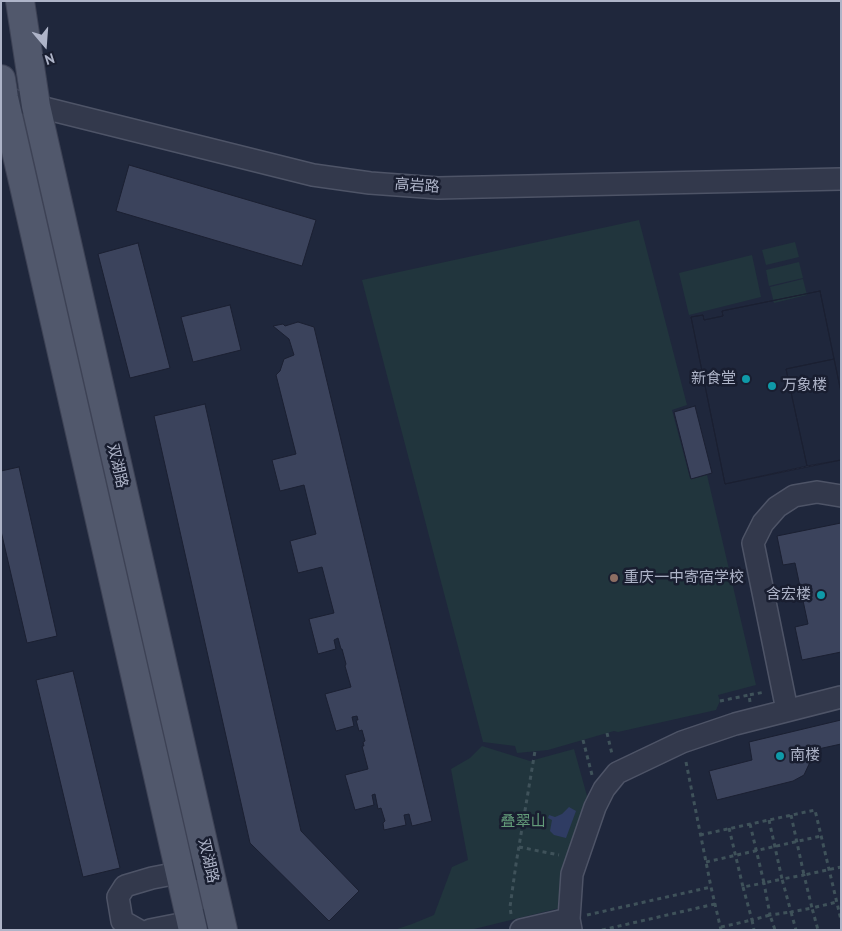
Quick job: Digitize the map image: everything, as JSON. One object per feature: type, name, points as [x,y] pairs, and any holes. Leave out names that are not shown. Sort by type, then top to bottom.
[{"type":"main road","name":"双湖路","points":[[20,1],[36,106],[222,923]]},
{"type":"main road","name":"双湖路","points":[[3,89],[193,926]]},
{"type":"street","name":"高岩路","points":[[3,89],[36,106],[314,175],[370,183],[438,188],[841,179]]},
{"type":"street","points":[[787,710],[753,543],[763,523],[777,507],[794,496],[817,492],[841,496]]},
{"type":"street","points":[[517,926],[570,924],[572,874],[598,801],[604,789],[617,773],[682,742],[735,724],[841,697]]},
{"type":"street","points":[[138,930],[122,921],[118,897],[125,886],[152,878],[209,867]]},
{"type":"street","points":[[150,930],[222,923]]},
{"type":"path","points":[[720,702],[749,695]]},
{"type":"path","points":[[607,733],[612,755]]},
{"type":"path","points":[[583,740],[588,761]]},
{"type":"path","points":[[682,742],[721,929],[770,915],[837,902]]},
{"type":"path","points":[[517,926],[510,907],[535,751]]},
{"type":"path","points":[[700,834],[815,810],[841,920]]},
{"type":"path","points":[[791,815],[818,930]]},
{"type":"path","points":[[768,820],[796,930]]},
{"type":"path","points":[[750,824],[775,930]]},
{"type":"path","points":[[729,828],[754,930]]},
{"type":"path","points":[[706,862],[821,836]]},
{"type":"path","points":[[519,847],[577,859]]},
{"type":"path","points":[[743,887],[841,867]]},
{"type":"path","points":[[570,924],[711,887]]},
{"type":"path","points":[[602,930],[715,904]]},
{"type":"green space","points":[[639,220],[687,405],[672,410],[690,478],[707,475],[756,685],[718,695],[720,701],[716,710],[618,732],[614,731],[548,750],[517,753],[515,746],[483,742],[362,280]]},
{"type":"green space","points":[[795,242],[799,257],[766,265],[762,250]]},
{"type":"green space","points":[[752,255],[761,297],[689,315],[679,273]]},
{"type":"green space","points":[[799,262],[803,278],[769,286],[766,270]]},
{"type":"green space","points":[[803,279],[807,295],[774,303],[770,287]]},
{"type":"green space","name":"叠翠山","points":[[482,746],[530,761],[574,749],[592,814],[560,908],[470,930],[394,930],[434,915],[452,867],[468,860],[451,769],[470,758]]},
{"type":"water","points":[[569,807],[576,811],[566,838],[554,835],[550,831],[552,820],[548,818],[549,815],[555,817],[562,814]]},
{"type":"building","points":[[129,165],[316,220],[302,266],[116,211]]},
{"type":"building","points":[[138,243],[170,368],[130,378],[98,254]]},
{"type":"building","name":"万象楼","points":[[820,291],[841,392],[841,460],[725,484],[691,317],[703,315],[704,320],[723,316],[722,311]]},
{"type":"building","name":"万象楼","points":[[820,291],[834,359],[786,369],[807,466],[725,484],[691,317],[703,315],[704,320],[723,316],[722,311]]},
{"type":"building","points":[[230,305],[241,350],[193,362],[181,317]]},
{"type":"building","points":[[298,322],[314,327],[432,821],[412,826],[409,814],[404,815],[406,825],[384,830],[383,823],[385,821],[381,808],[378,809],[375,794],[372,795],[374,805],[355,810],[345,775],[368,769],[362,746],[364,746],[363,742],[365,741],[362,730],[359,731],[356,720],[358,720],[357,716],[352,717],[354,726],[336,731],[325,694],[351,687],[346,664],[338,638],[334,640],[336,649],[318,654],[309,619],[334,613],[322,567],[298,573],[290,541],[316,534],[304,485],[280,491],[272,460],[296,454],[276,375],[280,371],[284,359],[294,355],[289,339],[273,326],[283,324],[285,326]]},
{"type":"building","points":[[834,359],[841,392],[841,460],[807,466],[786,369]]},
{"type":"building","points":[[205,404],[301,831],[359,891],[329,921],[250,843],[154,416]]},
{"type":"building","points":[[695,406],[712,473],[691,479],[674,412]]},
{"type":"building","points":[[19,467],[57,636],[27,643],[1,531],[1,471]]},
{"type":"building","name":"含宏楼","points":[[841,523],[841,652],[802,660],[795,627],[808,624],[795,563],[783,565],[777,536]]},
{"type":"building","points":[[73,671],[120,868],[83,877],[36,680]]},
{"type":"building","name":"南楼","points":[[841,720],[841,744],[809,751],[810,762],[804,775],[793,781],[717,800],[709,771],[752,760],[749,742]]},
{"type":"place","name":"新食堂","points":[[746,379]]},
{"type":"place","name":"万象楼","points":[[772,386]]},
{"type":"place","name":"重庆一中寄宿学校","points":[[614,578]]},
{"type":"place","name":"含宏楼","points":[[821,595]]},
{"type":"place","name":"南楼","points":[[780,756]]}]
